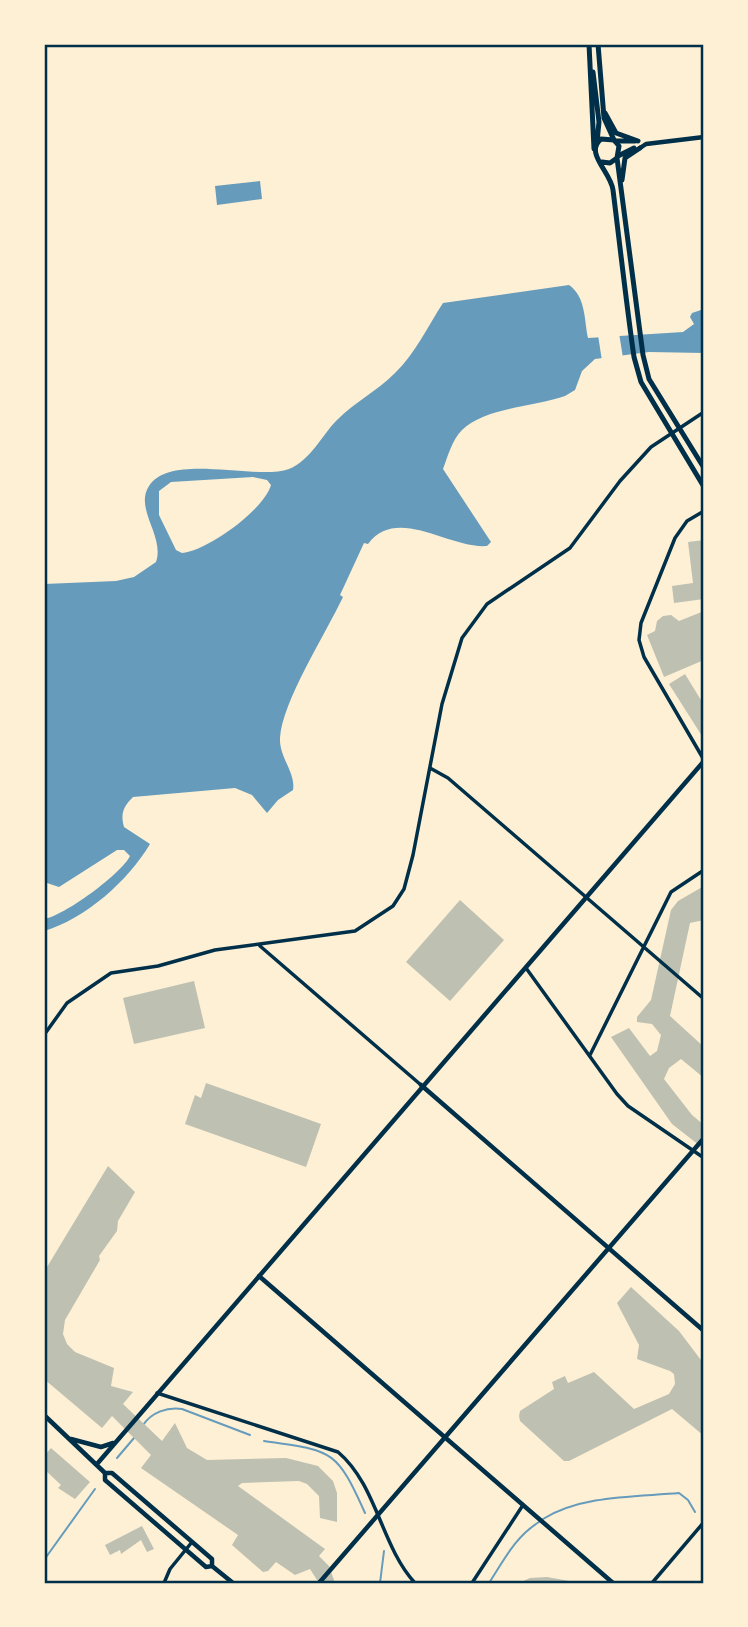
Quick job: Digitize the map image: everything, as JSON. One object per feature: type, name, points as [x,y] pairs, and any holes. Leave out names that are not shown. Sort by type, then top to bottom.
[{"type":"main road","points":[[589,44],[599,122],[596,156],[602,162],[613,185],[634,357],[641,382],[704,487]]},
{"type":"main road","points":[[598,44],[606,125],[619,146],[617,157],[643,355],[649,379],[704,468]]},
{"type":"main road","points":[[605,113],[616,133],[638,141]]},
{"type":"main road","points":[[596,146],[606,138],[638,141]]},
{"type":"main road","points":[[602,162],[610,163],[617,157],[640,148]]},
{"type":"main road","points":[[625,221],[622,165],[625,158],[640,148]]},
{"type":"street","points":[[640,148],[646,144],[704,137]]},
{"type":"street","points":[[638,141],[646,144]]},
{"type":"street","points":[[44,1035],[67,1003],[111,973],[158,966],[215,950],[355,931],[393,906],[404,890],[452,662],[461,638],[474,619],[503,593],[570,548],[633,465],[672,432],[704,412]]},
{"type":"street","points":[[97,1464],[421,1085],[704,760],[643,657],[639,640],[641,623],[675,538],[687,521],[704,511]]},
{"type":"street","points":[[430,768],[449,778],[704,999]]},
{"type":"street","points":[[590,1056],[671,892],[682,882],[704,870]]},
{"type":"street","points":[[260,946],[704,1331]]},
{"type":"street","points":[[525,967],[628,1106],[704,1158]]},
{"type":"street","points":[[319,1583],[610,1250],[704,1138]]},
{"type":"street","points":[[259,1276],[613,1583]]},
{"type":"street","points":[[157,1393],[331,1449],[355,1471],[377,1517],[415,1583]]},
{"type":"street","points":[[44,1415],[97,1464],[105,1473],[105,1480],[206,1567],[212,1566],[233,1583]]},
{"type":"street","points":[[70,1439],[101,1447],[117,1440]]},
{"type":"street","points":[[105,1473],[112,1473],[212,1559],[212,1566]]},
{"type":"street","points":[[472,1583],[523,1505]]},
{"type":"street","points":[[652,1583],[704,1522]]},
{"type":"street","points":[[164,1583],[170,1569],[192,1542]]},
{"type":"water","points":[[260,181],[262,199],[217,205],[215,186]]},
{"type":"water","points":[[569,285],[579,296],[588,338],[683,332],[694,324],[690,317],[692,313],[704,309],[704,353],[649,352],[595,359],[582,371],[575,390],[565,396],[497,412],[472,422],[462,430],[453,443],[443,469],[491,542],[487,546],[472,545],[424,531],[393,528],[380,533],[368,544],[364,543],[340,595],[343,597],[296,687],[283,723],[280,745],[292,777],[293,790],[278,800],[267,813],[252,795],[235,788],[133,797],[122,818],[124,827],[150,844],[141,858],[118,885],[90,908],[75,918],[44,931],[44,919],[65,910],[91,893],[116,873],[130,856],[124,850],[117,850],[59,887],[44,882],[44,584],[116,581],[134,577],[156,562],[157,542],[147,513],[145,495],[149,486],[160,476],[194,469],[274,472],[297,465],[310,454],[337,420],[402,365],[443,303]],"holes":[[[253,477],[267,480],[271,485],[266,495],[258,506],[233,528],[193,551],[182,553],[176,550],[159,515],[159,491],[171,482]]]},
{"type":"pier","points":[[619,333],[623,358],[602,361],[598,335]]},
{"type":"building","points":[[704,540],[704,599],[674,603],[672,586],[693,583],[688,542]]},
{"type":"building","points":[[704,611],[704,660],[664,677],[647,635],[655,631],[657,621],[663,616],[671,615],[679,621]]},
{"type":"building","points":[[685,674],[704,705],[702,736],[669,684]]},
{"type":"building","points":[[704,886],[704,920],[690,923],[670,1016],[704,1047],[704,1078],[681,1059],[669,1068],[664,1079],[692,1115],[704,1125],[704,1149],[672,1124],[611,1037],[629,1028],[650,1056],[657,1051],[661,1035],[652,1024],[637,1022],[637,1017],[651,1000],[671,910],[678,901]]},
{"type":"building","points":[[460,900],[504,940],[450,1001],[406,962]]},
{"type":"building","points":[[194,981],[205,1028],[134,1044],[123,998]]},
{"type":"building","points":[[206,1083],[321,1124],[306,1167],[185,1124],[195,1095],[201,1098]]},
{"type":"building","points":[[108,1166],[135,1192],[118,1221],[117,1231],[99,1256],[100,1260],[65,1320],[63,1334],[67,1344],[75,1352],[114,1368],[111,1386],[133,1392],[123,1404],[162,1441],[175,1423],[187,1448],[207,1460],[286,1458],[318,1466],[333,1481],[337,1493],[337,1522],[320,1518],[319,1496],[307,1484],[299,1481],[242,1483],[238,1486],[325,1549],[319,1556],[329,1566],[335,1583],[319,1583],[310,1569],[295,1575],[276,1562],[268,1571],[263,1572],[232,1545],[238,1535],[141,1468],[151,1455],[112,1416],[102,1428],[44,1379],[44,1272]]},
{"type":"building","points":[[631,1287],[679,1331],[704,1364],[704,1436],[672,1409],[569,1461],[564,1461],[520,1421],[519,1416],[520,1411],[554,1389],[552,1382],[565,1376],[568,1383],[594,1372],[634,1409],[669,1394],[675,1384],[674,1374],[670,1371],[637,1359],[639,1345],[617,1303]]},
{"type":"building","points":[[51,1448],[90,1482],[75,1499],[58,1488],[61,1485],[44,1469],[44,1456]]},
{"type":"building","points":[[142,1526],[154,1549],[147,1552],[141,1540],[121,1554],[120,1550],[110,1555],[105,1545]]},
{"type":"building","points":[[547,1577],[575,1583],[519,1583],[530,1578]]},
{"type":"waterway","points":[[143,1425],[160,1411],[182,1409],[250,1435]]},
{"type":"waterway","points":[[117,1458],[134,1438]]},
{"type":"waterway","points":[[264,1441],[304,1447],[329,1456],[347,1476],[365,1513]]},
{"type":"waterway","points":[[44,1560],[95,1489]]},
{"type":"waterway","points":[[543,1519],[558,1511],[592,1501],[679,1493],[688,1500],[695,1512]]},
{"type":"waterway","points":[[489,1583],[517,1542],[539,1522]]},
{"type":"waterway","points":[[380,1583],[384,1551]]}]
